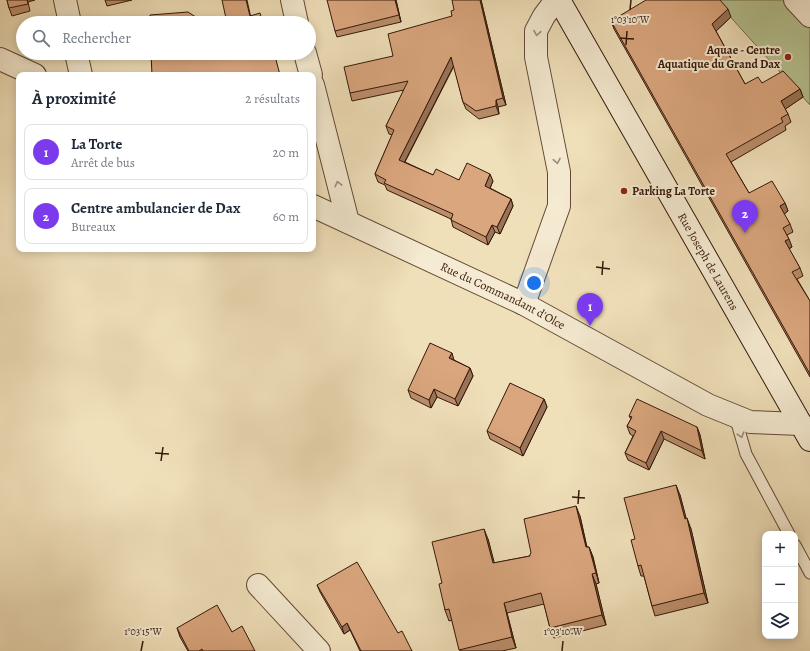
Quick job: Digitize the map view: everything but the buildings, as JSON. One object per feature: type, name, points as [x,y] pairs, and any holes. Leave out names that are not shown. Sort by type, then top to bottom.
[{"type":"street","points":[[65,0],[68,16]]},
{"type":"street","points":[[292,0],[295,16]]},
{"type":"street","points":[[524,304],[559,206],[559,172],[536,57],[536,31],[544,16],[556,0]]},
{"type":"street","name":"Rue Joseph de Laurens","points":[[559,0],[806,432]]},
{"type":"street","points":[[795,0],[810,16]]},
{"type":"street","points":[[0,59],[28,72]]},
{"type":"street","points":[[78,60],[80,72]]},
{"type":"street","points":[[307,60],[309,72]]},
{"type":"street","points":[[316,97],[348,222]]},
{"type":"street","name":"Rue du Commandant d'Olce","points":[[316,207],[524,304],[708,405],[750,422],[806,432]]},
{"type":"street","points":[[258,585],[319,651]]},
{"type":"lane","points":[[735,416],[746,454],[787,531]]},
{"type":"lane","points":[[798,551],[810,573]]},
{"type":"green space","name":"Aquae - Centre Aquatique du Grand Dax","points":[[715,0],[810,0],[810,105]]},
{"type":"place","name":"Aquae - Centre Aquatique du Grand Dax","points":[[788,57]]},
{"type":"place","name":"Parking La Torte","points":[[624,191]]},
{"type":"place","name":"Centre ambulancier de Dax","points":[[745,233]]},
{"type":"place","name":"La Torte","points":[[590,326]]}]
